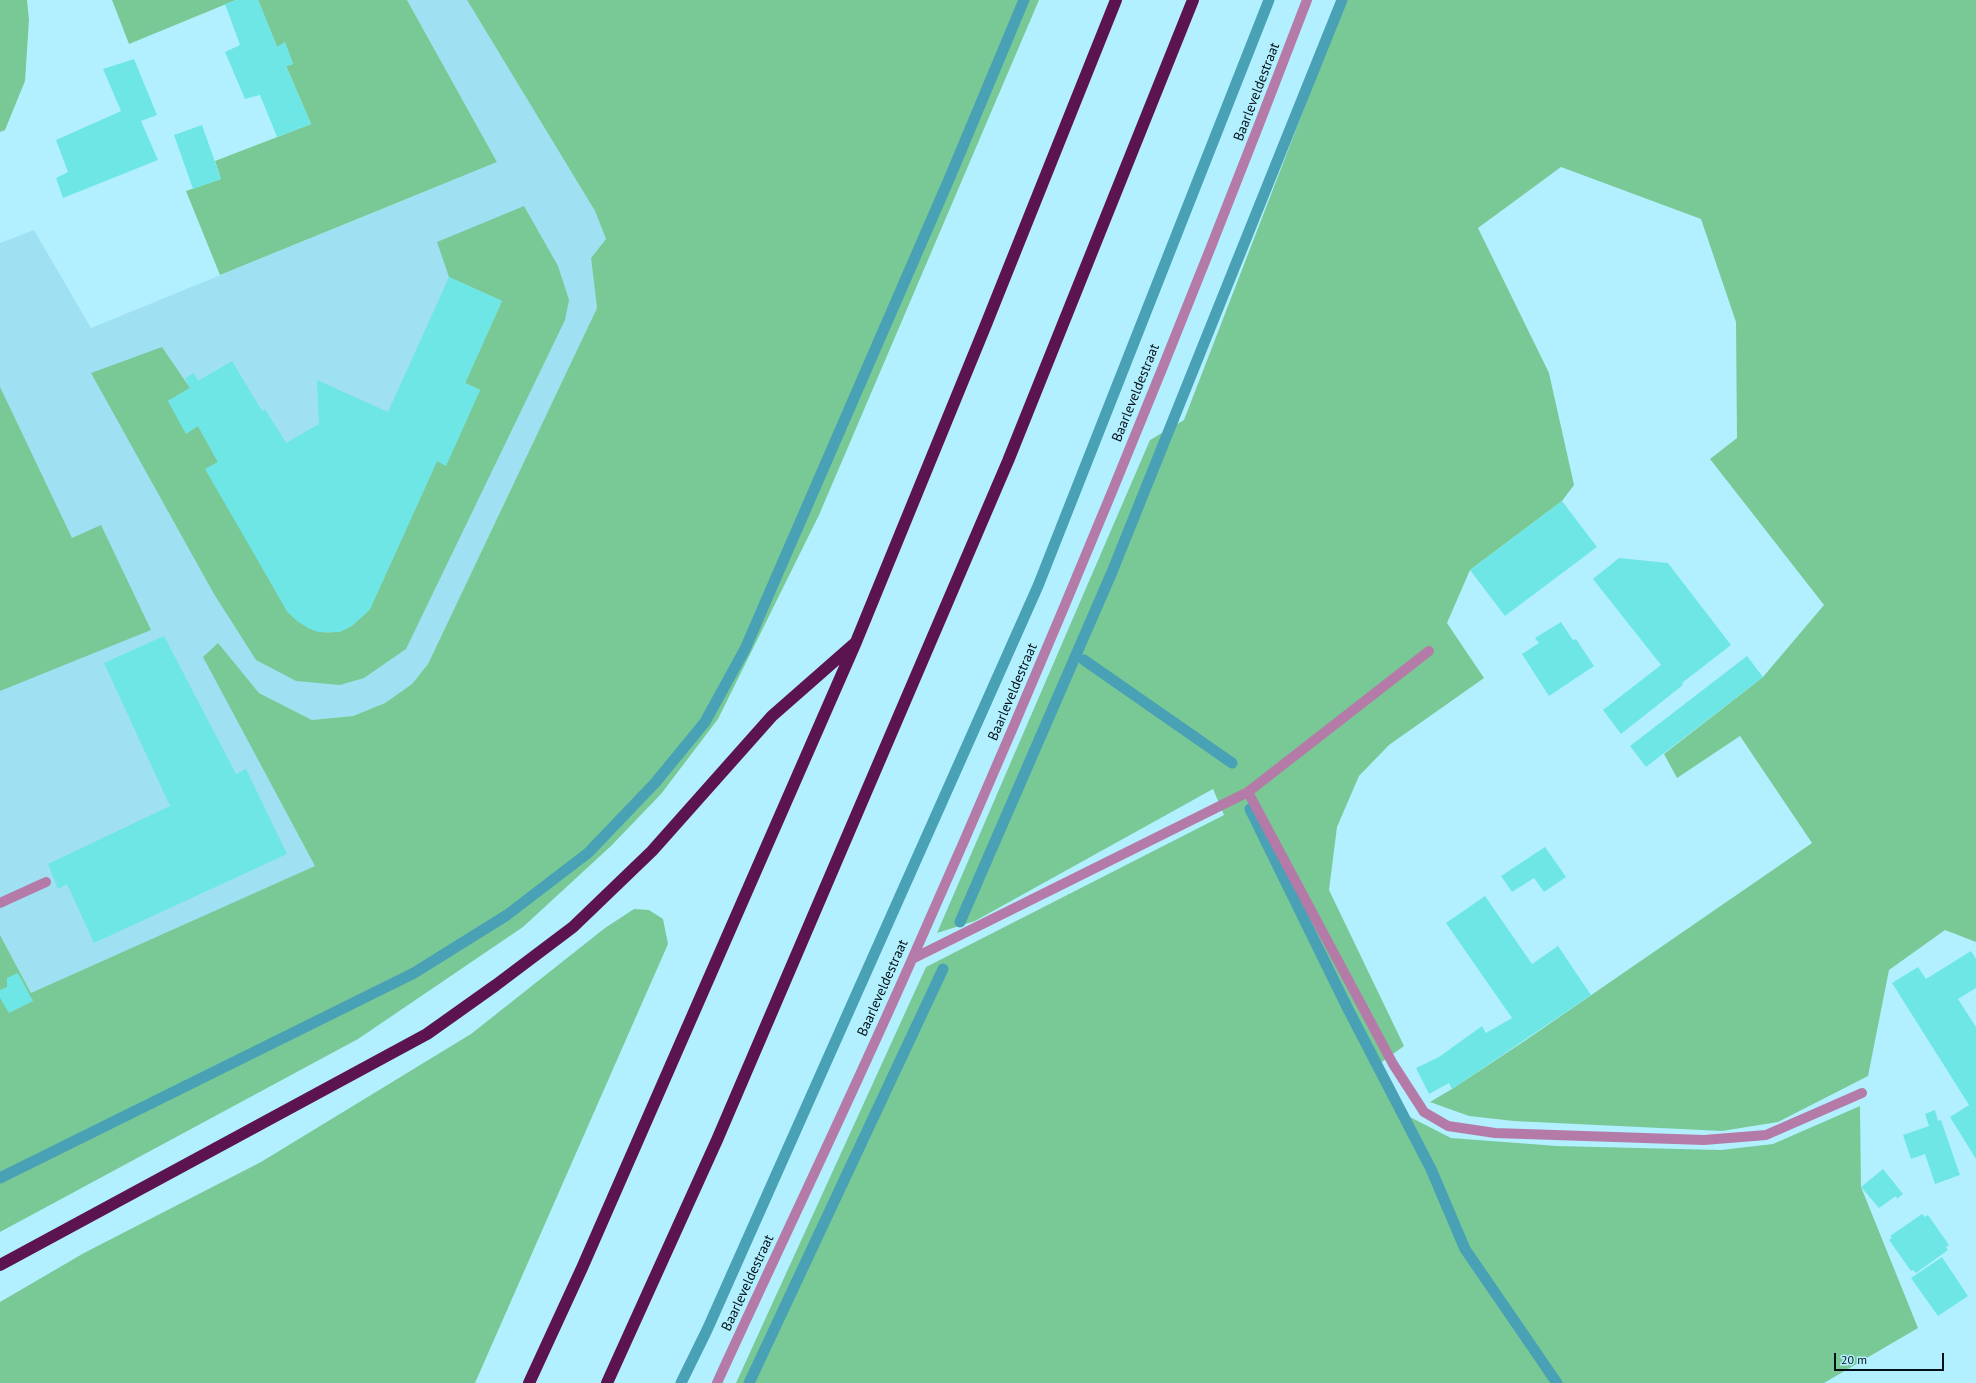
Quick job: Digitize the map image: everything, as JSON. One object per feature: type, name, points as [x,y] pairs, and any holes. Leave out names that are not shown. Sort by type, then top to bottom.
[{"type":"highway","points":[[529,1383],[586,1260],[856,642],[985,328],[1116,0]]},
{"type":"highway","points":[[607,1383],[721,1133],[1008,462],[1193,0]]},
{"type":"highway","points":[[0,1265],[426,1034],[496,985],[573,926],[641,862],[772,716],[856,642]]},
{"type":"street","name":"Baarleveldestraat","points":[[717,1383],[912,959],[1064,609],[1250,148],[1307,0]]},
{"type":"street","points":[[912,959],[1248,792],[1428,651]]},
{"type":"street","points":[[1248,792],[1393,1064],[1424,1112],[1448,1126],[1495,1133],[1704,1140],[1766,1135],[1862,1093]]},
{"type":"street","points":[[0,903],[46,882]]},
{"type":"shaded area","points":[[407,0],[467,0],[595,211],[606,239],[591,258],[597,308],[428,664],[412,684],[385,703],[353,716],[312,720],[259,693],[218,644],[204,657],[355,939],[31,993],[0,935],[0,243],[34,230],[91,328],[497,162]]},
{"type":"green space","points":[[0,0],[27,0],[29,20],[25,81],[5,130],[0,132]]},
{"type":"green space","points":[[112,0],[236,0],[129,44]]},
{"type":"green space","points":[[258,0],[407,0],[497,162],[220,275],[186,191],[221,179],[215,161],[311,124],[286,66],[293,64],[285,43],[277,47]]},
{"type":"green space","points":[[467,0],[1039,0],[819,515],[718,719],[661,794],[611,846],[523,927],[358,1039],[0,1232],[0,935],[31,993],[315,866],[203,657],[218,643],[259,693],[312,720],[353,716],[385,703],[412,684],[428,664],[597,308],[591,258],[606,239],[595,211]]},
{"type":"green space","points":[[1346,0],[1976,0],[1976,942],[1945,930],[1889,970],[1868,1076],[1778,1122],[1722,1131],[1514,1121],[1469,1116],[1430,1102],[1526,1040],[1812,843],[1740,736],[1677,778],[1664,754],[1763,677],[1824,605],[1710,459],[1737,438],[1736,322],[1701,219],[1561,167],[1478,228],[1549,373],[1574,485],[1562,501],[1470,570],[1447,623],[1484,678],[1389,745],[1359,776],[1337,827],[1329,890],[1404,1046],[1379,1064],[1408,1116],[1451,1138],[1557,1146],[1721,1150],[1773,1144],[1860,1106],[1861,1187],[1918,1328],[1824,1383],[736,1383],[926,967],[1224,815],[1213,789],[975,921],[937,933],[1150,440],[1184,420]]},
{"type":"green space","points":[[524,206],[558,266],[569,300],[565,320],[406,649],[364,678],[340,685],[296,681],[256,660],[214,594],[91,373],[162,347],[190,388],[168,401],[186,433],[198,426],[218,462],[206,469],[287,611],[309,628],[329,632],[339,631],[360,619],[370,609],[437,461],[446,465],[480,390],[465,383],[502,301],[449,277],[437,242]]},
{"type":"green space","points":[[0,387],[72,538],[101,525],[151,630],[0,691]]},
{"type":"green space","points":[[634,909],[649,910],[663,919],[668,944],[475,1383],[0,1383],[0,1302],[84,1253],[261,1162],[471,1034],[605,928]]},
{"type":"building","points":[[236,0],[258,0],[277,47],[285,42],[293,64],[286,66],[311,124],[277,137],[260,95],[245,99],[225,52],[240,45],[225,4]]},
{"type":"building","points":[[134,59],[157,115],[141,121],[158,160],[63,198],[56,178],[68,172],[56,140],[121,111],[103,69]]},
{"type":"building","points":[[202,125],[221,179],[193,189],[174,135]]},
{"type":"building","points":[[449,277],[502,301],[465,383],[480,390],[446,466],[437,461],[370,609],[352,626],[340,632],[318,632],[297,621],[287,611],[205,469],[218,462],[198,426],[186,434],[168,401],[190,388],[185,378],[194,373],[198,381],[232,361],[262,411],[265,409],[286,443],[319,424],[317,380],[388,412]]},
{"type":"building","points":[[1562,501],[1597,547],[1505,616],[1470,570]]},
{"type":"building","points":[[1619,558],[1668,563],[1731,645],[1682,683],[1683,685],[1621,734],[1603,710],[1661,665],[1593,579]]},
{"type":"building","points":[[1561,622],[1573,640],[1576,639],[1594,666],[1549,696],[1522,654],[1539,643],[1535,638]]},
{"type":"building","points":[[164,636],[236,774],[246,769],[287,854],[94,943],[67,884],[58,889],[48,864],[170,806],[104,663]]},
{"type":"building","points":[[1747,656],[1763,677],[1646,767],[1630,746]]},
{"type":"building","points":[[1545,847],[1566,877],[1544,892],[1534,878],[1512,892],[1501,876]]},
{"type":"building","points":[[1485,896],[1532,964],[1558,946],[1591,995],[1452,1089],[1449,1083],[1429,1094],[1416,1068],[1439,1057],[1482,1026],[1486,1033],[1512,1018],[1446,923]]},
{"type":"building","points":[[1971,951],[1976,959],[1976,988],[1958,999],[1976,1027],[1976,1159],[1950,1117],[1969,1105],[1892,983],[1918,967],[1926,979]]},
{"type":"building","points":[[18,973],[33,1001],[9,1013],[0,998],[0,990],[7,987],[7,978]]},
{"type":"building","points":[[1935,1110],[1938,1121],[1941,1120],[1960,1175],[1935,1184],[1925,1154],[1911,1159],[1903,1135],[1929,1126],[1925,1114]]},
{"type":"building","points":[[1883,1169],[1903,1194],[1897,1199],[1896,1196],[1879,1208],[1861,1187]]},
{"type":"building","points":[[1922,1214],[1925,1217],[1928,1215],[1949,1245],[1946,1247],[1948,1250],[1916,1273],[1913,1270],[1911,1271],[1889,1240],[1892,1238],[1890,1236]]},
{"type":"building","points":[[1942,1257],[1968,1296],[1938,1316],[1911,1278]]},
{"type":"waterway","points":[[0,1178],[414,973],[507,915],[588,853],[655,783],[705,722],[745,649],[950,177],[1024,0]]},
{"type":"waterway","points":[[681,1383],[707,1330],[1038,586],[1269,0]]},
{"type":"waterway","points":[[960,922],[1112,572],[1342,0]]},
{"type":"waterway","points":[[1084,660],[1232,763]]},
{"type":"waterway","points":[[1250,809],[1348,1009],[1431,1169],[1465,1249],[1557,1383]]},
{"type":"waterway","points":[[749,1383],[943,969]]}]
